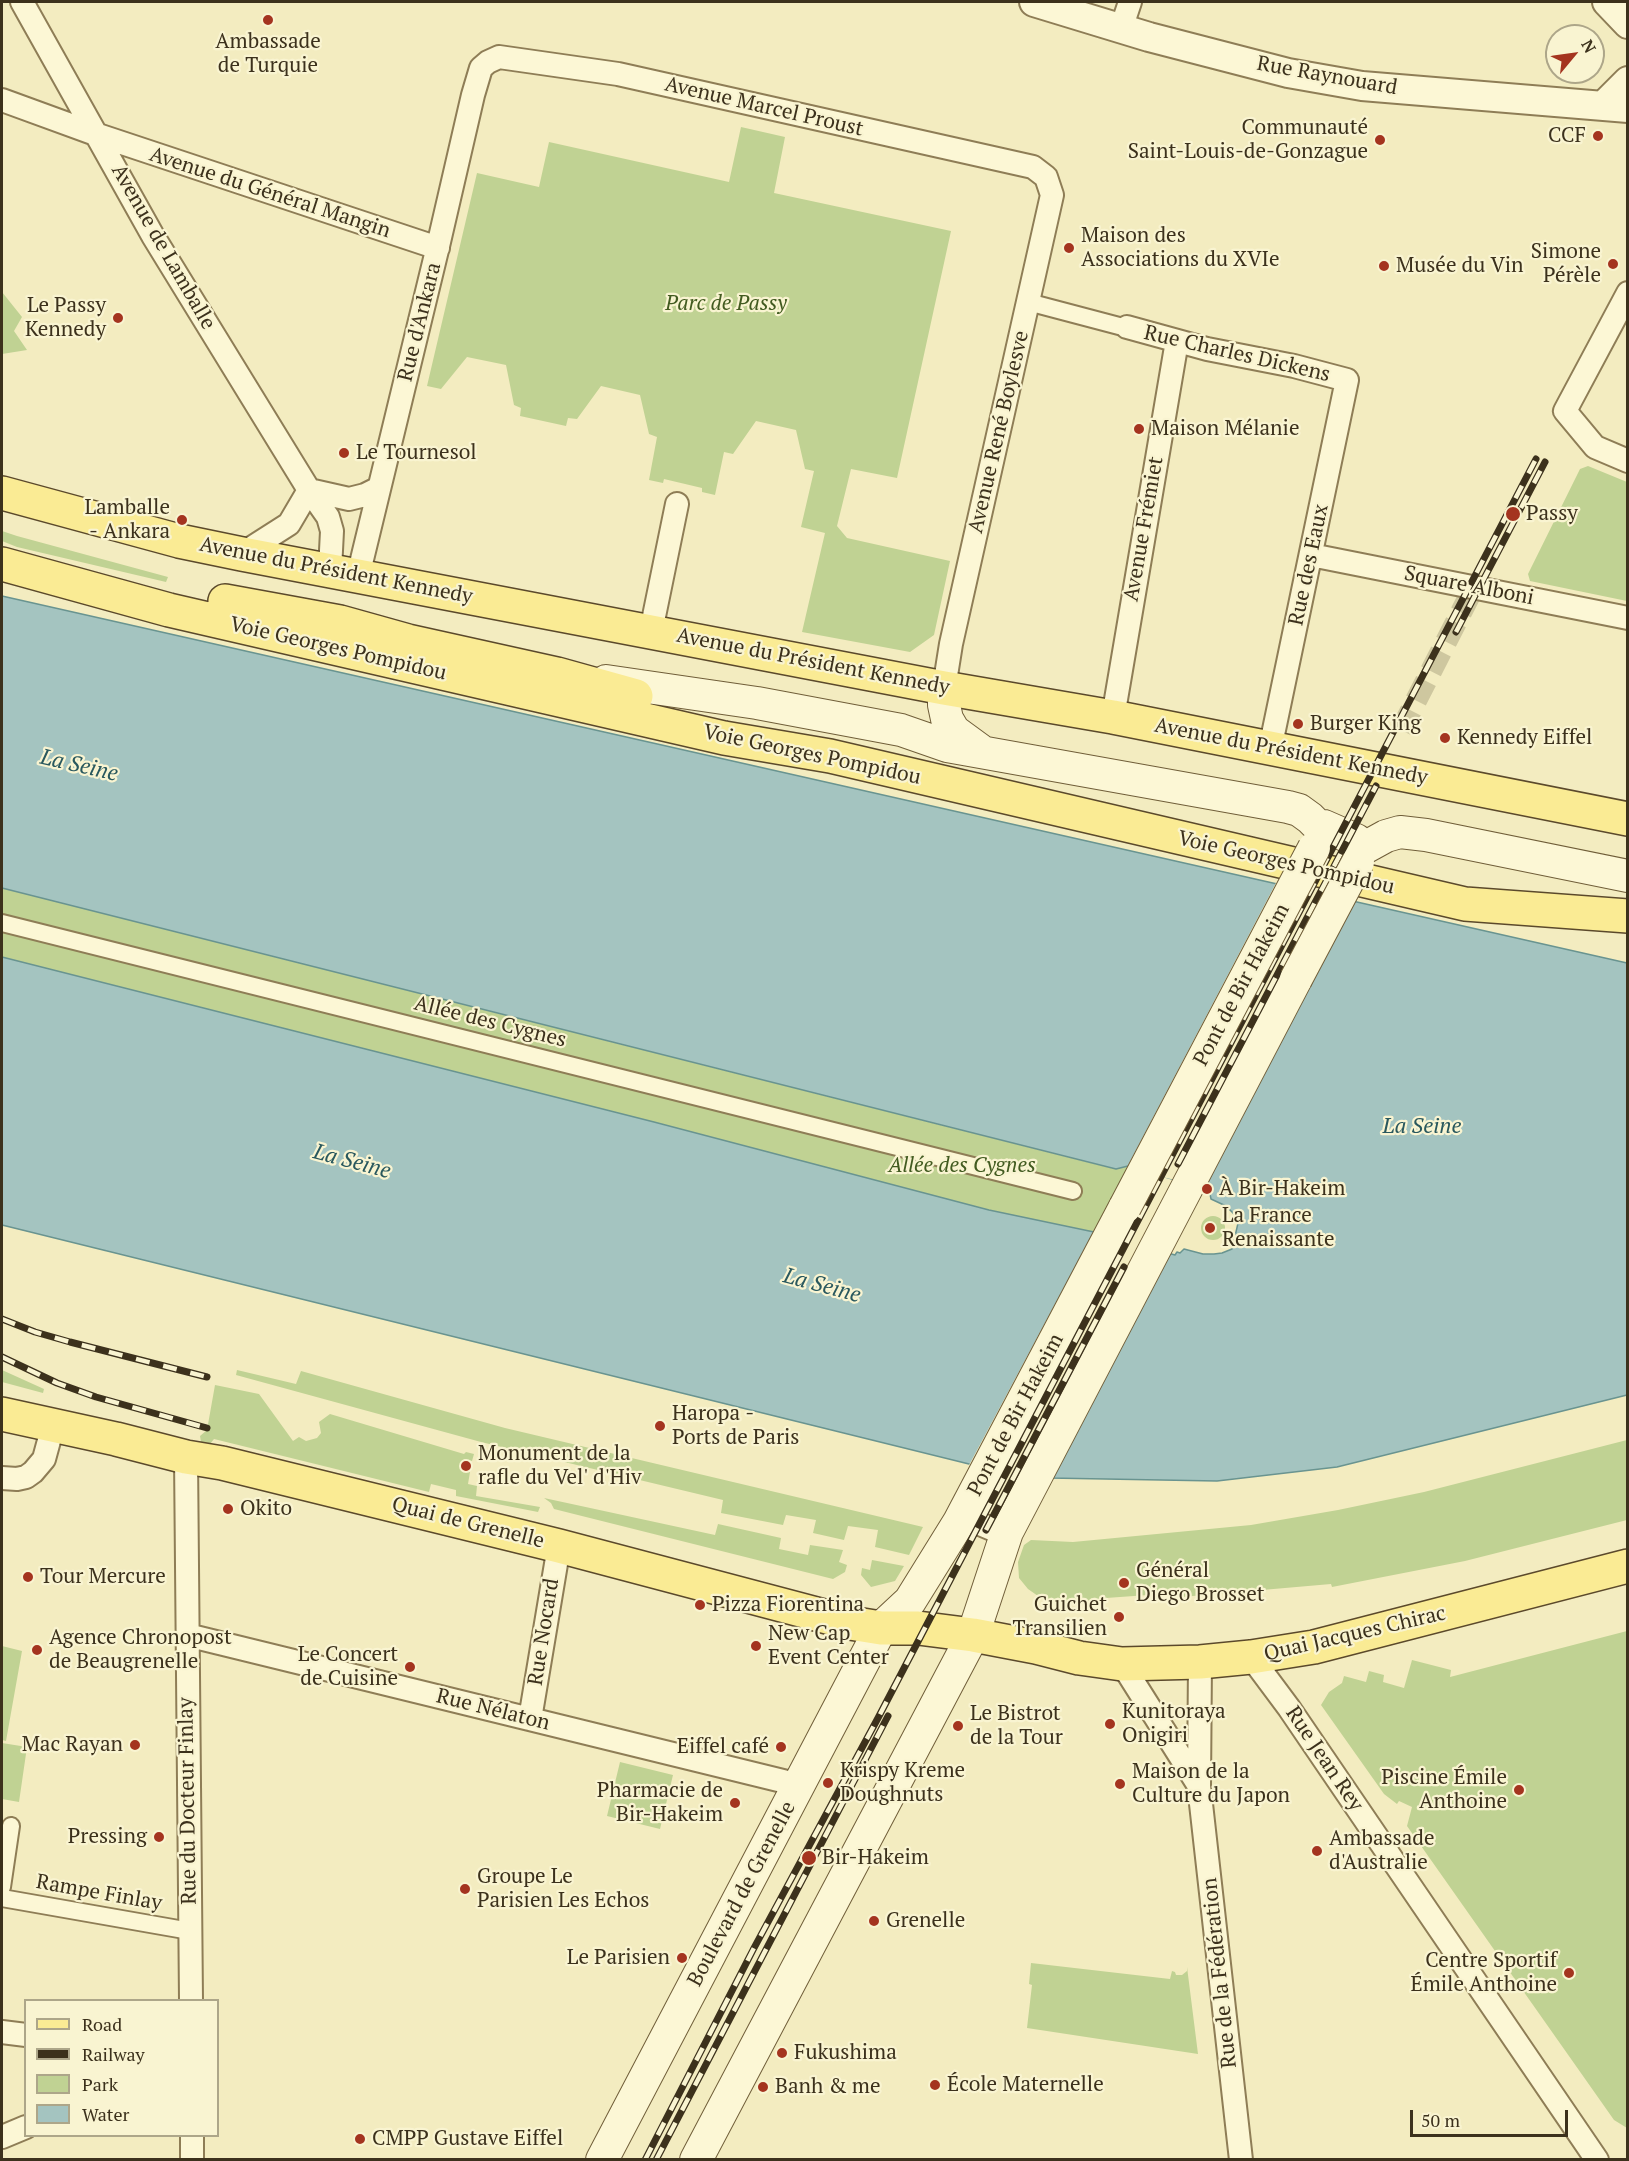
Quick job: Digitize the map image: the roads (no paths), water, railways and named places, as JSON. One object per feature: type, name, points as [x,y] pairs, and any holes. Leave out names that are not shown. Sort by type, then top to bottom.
[{"type":"main road","name":"Avenue du Président Kennedy","points":[[2,493],[179,541],[242,554],[944,688],[1113,717],[1628,819]]},
{"type":"main road","name":"Voie Georges Pompidou","points":[[2,564],[169,610],[712,735],[830,756],[1465,904],[1628,916]]},
{"type":"main road","points":[[340,622],[344,573]]},
{"type":"main road","points":[[53,577],[212,599],[340,622],[388,636],[557,674],[717,719],[830,756]]},
{"type":"main road","points":[[557,674],[736,700],[901,730],[946,746],[980,750],[1288,807],[1299,810],[1310,818],[1316,837]]},
{"type":"main road","points":[[944,688],[947,719],[954,731],[980,750]]},
{"type":"main road","points":[[1316,837],[1324,825],[1356,840],[1362,855]]},
{"type":"main road","points":[[696,2160],[973,1635],[1011,1524],[1362,855],[1386,836],[1400,832],[1426,835],[1628,876]]},
{"type":"main road","name":"Pont de Bir Hakeim","points":[[880,1628],[910,1601],[959,1522],[1316,837]]},
{"type":"main road","name":"Quai de Grenelle","points":[[2,1414],[186,1457],[222,1463],[559,1546],[850,1623],[880,1628],[918,1628],[973,1635]]},
{"type":"main road","name":"Quai Jacques Chirac","points":[[973,1635],[1122,1665],[1200,1662],[1251,1657],[1314,1647],[1628,1566]]},
{"type":"main road","name":"Boulevard de Grenelle","points":[[602,2160],[880,1628]]},
{"type":"street","name":"Avenue de Lamballe","points":[[22,2],[153,236],[309,490],[328,517],[344,573]]},
{"type":"street","name":"Rue Raynouard","points":[[1034,2],[1121,29],[1288,73],[1362,86],[1615,107]]},
{"type":"street","points":[[1121,29],[1131,2]]},
{"type":"street","points":[[1607,2],[1628,24]]},
{"type":"street","name":"Avenue Marcel Proust","points":[[481,68],[499,57],[618,74],[1033,167],[1046,177]]},
{"type":"street","name":"Rue d'Ankara","points":[[344,573],[379,488],[481,68]]},
{"type":"street","points":[[1615,107],[1628,81]]},
{"type":"street","name":"Avenue du Général Mangin","points":[[2,100],[98,135],[438,248]]},
{"type":"street","name":"Avenue René Boylesve","points":[[944,688],[951,644],[1052,195],[1046,177]]},
{"type":"street","points":[[1628,292],[1565,411],[1595,447],[1628,461]]},
{"type":"street","points":[[1028,302],[1123,326]]},
{"type":"street","name":"Rue Charles Dickens","points":[[1123,326],[1177,341],[1347,380]]},
{"type":"street","name":"Avenue Frémiet","points":[[1113,717],[1177,341]]},
{"type":"street","name":"Rue des Eaux","points":[[1270,749],[1347,380]]},
{"type":"street","points":[[242,554],[289,524],[309,490],[349,499],[379,488]]},
{"type":"street","points":[[651,631],[677,504]]},
{"type":"street","name":"Square Alboni","points":[[1311,555],[1628,618]]},
{"type":"street","name":"Allée des Cygnes","points":[[2,923],[1073,1191]]},
{"type":"street","points":[[2,1478],[17,1479],[33,1472],[44,1459],[53,1426]]},
{"type":"street","name":"Rue du Docteur Finlay","points":[[186,1457],[191,1999]]},
{"type":"street","points":[[959,1522],[1011,1524]]},
{"type":"street","name":"Rue Nocard","points":[[530,1719],[559,1546]]},
{"type":"street","name":"Rue Nélaton","points":[[187,1635],[799,1785]]},
{"type":"street","name":"Rue Jean Rey","points":[[1251,1657],[1296,1717],[1597,2160]]},
{"type":"street","name":"Rue de la Fédération","points":[[1200,1662],[1199,1786],[1241,2160]]},
{"type":"street","name":"Rue de la Fédération","points":[[1122,1665],[1199,1786]]},
{"type":"street","points":[[2,1887],[11,1826]]},
{"type":"street","name":"Rampe Finlay","points":[[2,1898],[190,1931]]},
{"type":"street","points":[[2,2032],[24,2035]]},
{"type":"street","points":[[2,2137],[24,2128]]},
{"type":"street","points":[[192,2137],[192,2160]]},
{"type":"water","name":"La Seine","points":[[2,596],[1627,963],[1627,1395],[1337,1467],[1217,1481],[1049,1478],[969,1464],[2,1225],[2,957],[654,1122],[989,1210],[1094,1232],[1175,1255],[1184,1249],[1203,1254],[1214,1254],[1232,1249],[1239,1219],[1226,1206],[1211,1199],[1210,1194],[1207,1193],[1209,1190],[1128,1166],[1116,1169],[2,888]]},
{"type":"tunnel","points":[[1401,730],[1474,587]]},
{"type":"railway","points":[[645,2160],[754,1948],[878,1718],[1536,459]]},
{"type":"railway","points":[[1456,632],[1545,462]]},
{"type":"railway","points":[[1178,1164],[1376,786]]},
{"type":"railway","points":[[986,1530],[1124,1267]]},
{"type":"railway","points":[[2,1319],[70,1342],[207,1377]]},
{"type":"railway","points":[[2,1357],[57,1383],[96,1397],[207,1428]]},
{"type":"railway","points":[[656,2160],[888,1716]]},
{"type":"place","name":"Ambassade de Turquie","points":[[268,20]]},
{"type":"place","name":"CCF","points":[[1598,136]]},
{"type":"place","name":"Communauté Saint-Louis-de-Gonzague","points":[[1380,140]]},
{"type":"place","name":"Maison des Associations du XVIe","points":[[1069,248]]},
{"type":"place","name":"Simone Pérèle","points":[[1613,264]]},
{"type":"place","name":"Musée du Vin","points":[[1384,266]]},
{"type":"place","name":"Le Passy Kennedy","points":[[118,318]]},
{"type":"place","name":"Maison Mélanie","points":[[1139,429]]},
{"type":"place","name":"Le Tournesol","points":[[344,453]]},
{"type":"place","name":"Passy","points":[[1513,514]]},
{"type":"place","name":"Lamballe - Ankara","points":[[182,520]]},
{"type":"place","name":"Burger King","points":[[1298,724]]},
{"type":"place","name":"Kennedy Eiffel","points":[[1445,738]]},
{"type":"place","name":"À Bir-Hakeim","points":[[1207,1189]]},
{"type":"place","name":"La France Renaissante","points":[[1210,1228]]},
{"type":"place","name":"Haropa - Ports de Paris","points":[[660,1426]]},
{"type":"place","name":"Monument de la rafle du Vel' d'Hiv","points":[[466,1466]]},
{"type":"place","name":"Okito","points":[[228,1509]]},
{"type":"place","name":"Tour Mercure","points":[[28,1577]]},
{"type":"place","name":"Général Diego Brosset","points":[[1124,1583]]},
{"type":"place","name":"Pizza Fiorentina","points":[[700,1605]]},
{"type":"place","name":"Guichet Transilien","points":[[1119,1617]]},
{"type":"place","name":"New Cap Event Center","points":[[756,1646]]},
{"type":"place","name":"Agence Chronopost de Beaugrenelle","points":[[37,1650]]},
{"type":"place","name":"Le Concert de Cuisine","points":[[410,1667]]},
{"type":"place","name":"Kunitoraya Onigiri","points":[[1110,1724]]},
{"type":"place","name":"Le Bistrot de la Tour","points":[[958,1726]]},
{"type":"place","name":"Mac Rayan","points":[[135,1745]]},
{"type":"place","name":"Eiffel café","points":[[781,1747]]},
{"type":"place","name":"Krispy Kreme Doughnuts","points":[[828,1783]]},
{"type":"place","name":"Maison de la Culture du Japon","points":[[1120,1784]]},
{"type":"place","name":"Piscine Émile Anthoine","points":[[1519,1790]]},
{"type":"place","name":"Pharmacie de Bir-Hakeim","points":[[735,1803]]},
{"type":"place","name":"Pressing","points":[[159,1837]]},
{"type":"place","name":"Ambassade d'Australie","points":[[1317,1851]]},
{"type":"place","name":"Bir-Hakeim","points":[[809,1858]]},
{"type":"place","name":"Groupe Le Parisien Les Echos","points":[[465,1889]]},
{"type":"place","name":"Grenelle","points":[[874,1921]]},
{"type":"place","name":"Le Parisien","points":[[682,1958]]},
{"type":"place","name":"Centre Sportif Émile Anthoine","points":[[1569,1973]]},
{"type":"place","name":"Fukushima","points":[[782,2053]]},
{"type":"place","name":"École Maternelle","points":[[935,2085]]},
{"type":"place","name":"Banh & me","points":[[763,2087]]},
{"type":"place","name":"CMPP Gustave Eiffel","points":[[360,2139]]},
{"type":"park label","name":"Parc de Passy","points":[[726,304]]}]
